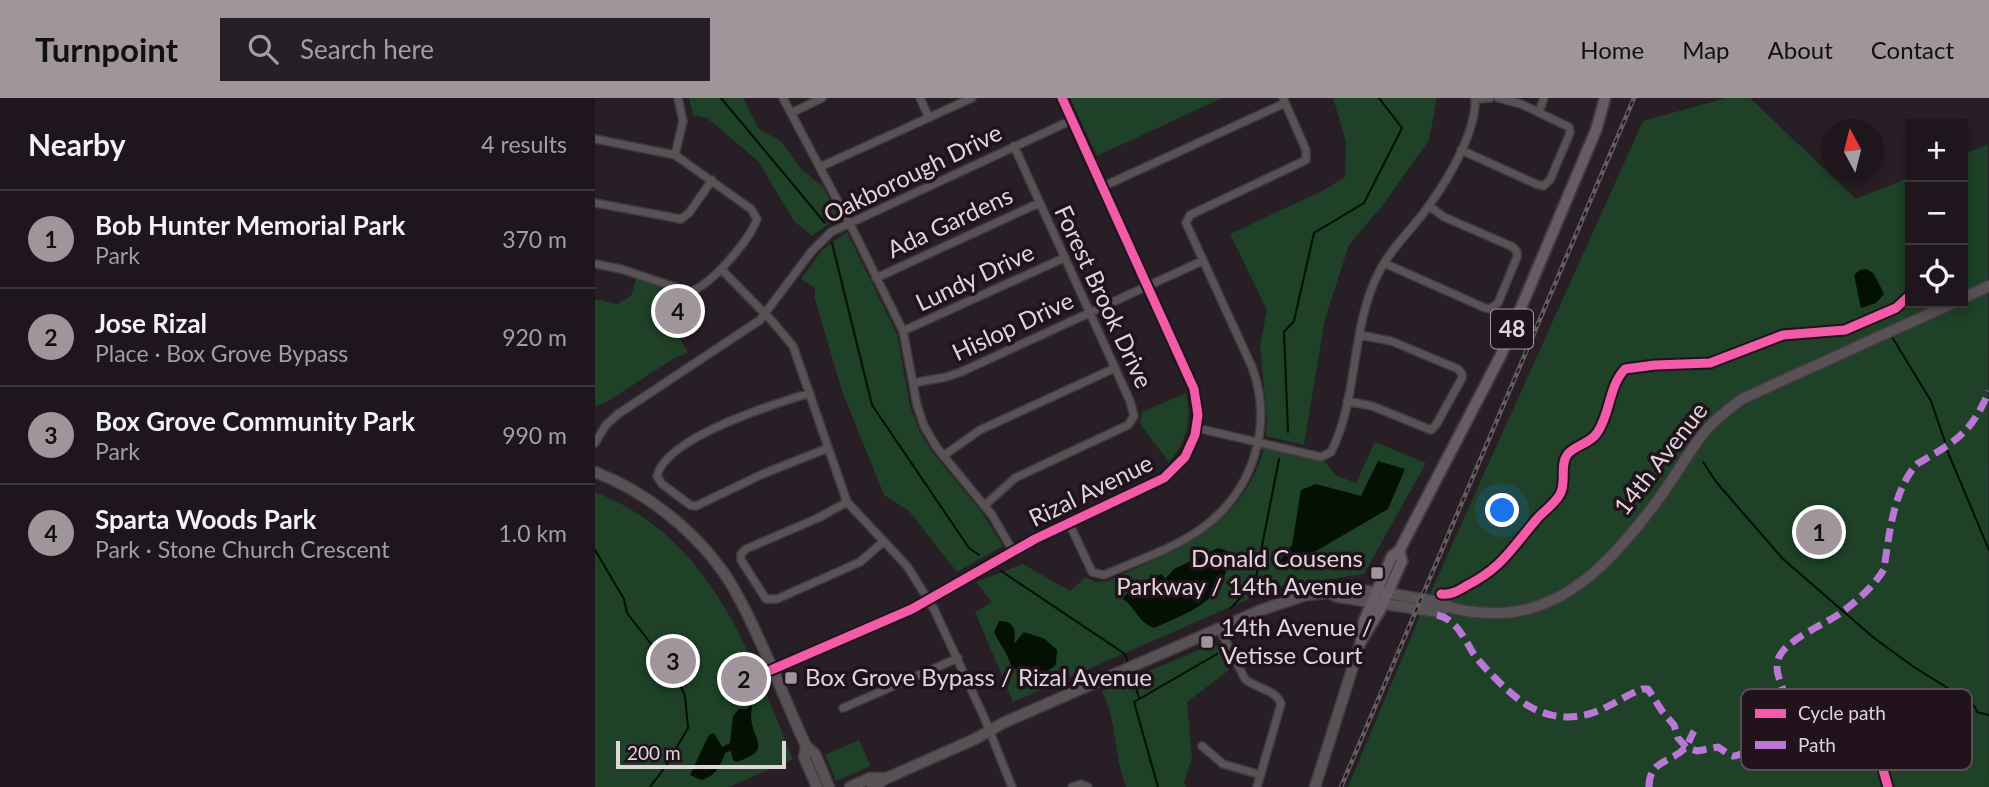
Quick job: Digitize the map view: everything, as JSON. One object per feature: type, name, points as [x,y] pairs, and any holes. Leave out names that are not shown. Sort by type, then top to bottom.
[{"type":"main road","name":"48","points":[[1315,787],[1361,641],[1367,634],[1380,597],[1402,561],[1399,551],[1501,355],[1596,130],[1605,98]]},
{"type":"main road","points":[[1968,296],[1989,286]]},
{"type":"main road","name":"14th Avenue","points":[[872,787],[989,731],[1219,628],[1306,595],[1328,593],[1340,588],[1380,597],[1439,602],[1448,607],[1500,613],[1541,605],[1580,585],[1615,552],[1657,502],[1703,434],[1723,413],[1742,399],[1941,308]]},
{"type":"main road","points":[[595,472],[614,479],[654,502],[697,542],[718,567],[740,598],[806,746],[815,754],[829,787]]},
{"type":"main road","points":[[806,746],[804,757],[817,787]]},
{"type":"main road","name":"14th Avenue","points":[[850,787],[870,778],[887,778]]},
{"type":"street","points":[[675,155],[683,121],[678,98]]},
{"type":"street","points":[[783,98],[902,331],[924,426],[943,456],[984,506],[1013,551]]},
{"type":"street","points":[[791,113],[822,98]]},
{"type":"street","points":[[920,98],[929,118]]},
{"type":"street","points":[[820,167],[972,98]]},
{"type":"street","name":"Rizal Avenue","points":[[771,670],[903,614],[1013,551],[1164,478],[1185,457],[1197,428],[1198,407],[1194,389],[1062,98]]},
{"type":"street","points":[[1197,428],[1327,457],[1338,438],[1370,294],[1384,263],[1429,206],[1461,150],[1473,126],[1475,99],[1490,98]]},
{"type":"street","points":[[1461,150],[1536,184],[1547,184],[1570,133],[1569,127],[1539,111],[1499,98]]},
{"type":"street","points":[[1539,111],[1544,98]]},
{"type":"street","points":[[1069,523],[1092,572],[1104,575],[1189,536],[1213,520],[1230,503],[1245,479],[1258,442],[1261,404],[1254,372],[1186,226],[1190,215],[1306,160],[1307,153],[1284,101],[1102,187]]},
{"type":"street","name":"Oakborough Drive","points":[[595,443],[613,418],[749,329],[765,314],[816,246],[831,232],[1072,120]]},
{"type":"street","points":[[595,139],[675,155],[751,209],[757,219],[722,270],[704,285],[690,292],[621,269],[595,264]]},
{"type":"street","name":"Forest Brook Drive","points":[[984,506],[1015,478],[1131,423],[1135,413],[1014,146]]},
{"type":"street","points":[[595,202],[681,219],[689,213],[712,180]]},
{"type":"street","name":"Ada Gardens","points":[[876,278],[1039,203]]},
{"type":"street","points":[[1384,263],[1485,308],[1490,309],[1497,303],[1517,252],[1513,247],[1444,217],[1429,206]]},
{"type":"street","name":"Lundy Drive","points":[[902,331],[1064,258]]},
{"type":"street","name":"Hislop Drive","points":[[913,383],[954,375],[1202,261]]},
{"type":"street","points":[[722,270],[793,346],[847,502],[912,572],[929,600],[958,658],[1012,787]]},
{"type":"street","points":[[1347,401],[1373,406],[1431,430],[1462,378],[1458,369],[1399,344],[1360,335]]},
{"type":"street","points":[[943,456],[980,429],[1115,368]]},
{"type":"street","points":[[810,393],[746,415],[701,435],[668,458],[660,467],[657,476],[662,484],[690,505],[696,506],[753,478],[828,449]]},
{"type":"street","points":[[847,502],[818,518],[746,549],[741,554],[741,560],[766,598],[777,600],[852,566],[866,558],[884,541]]},
{"type":"street","points":[[1219,628],[1245,679],[1280,699],[1281,704],[1257,787]]},
{"type":"street","points":[[843,708],[958,658]]},
{"type":"street","points":[[1202,746],[1223,764],[1261,775]]},
{"type":"street","points":[[1072,787],[1081,784],[1088,787]]},
{"type":"green space","points":[[689,98],[743,98],[759,129],[781,141],[801,169],[824,188],[838,217],[812,236],[794,221],[758,161],[707,118],[693,115]]},
{"type":"green space","points":[[1070,98],[1222,98],[1097,156]]},
{"type":"green space","points":[[1333,98],[1437,98],[1429,140],[1383,205],[1349,245],[1325,319],[1304,445],[1266,436],[1267,419],[1260,346],[1267,310],[1230,234],[1324,190],[1345,177],[1346,142]]},
{"type":"green space","points":[[1726,98],[1750,98],[1821,166],[1821,182],[1838,182],[1856,199],[1905,179],[1905,308],[1968,308],[1968,153],[1988,144],[1989,787],[1348,787],[1419,618],[1643,121]]},
{"type":"green space","points":[[847,232],[897,334],[910,406],[920,432],[934,454],[982,512],[1003,546],[957,572],[909,511],[884,495],[842,391],[815,299],[815,288],[801,279],[822,250]]},
{"type":"green space","points":[[636,279],[690,295],[697,320],[677,332],[688,353],[676,357],[607,402],[595,406],[595,299],[617,304],[631,296]]},
{"type":"green space","points":[[1186,393],[1187,430],[1169,462],[1140,424],[1142,412]]},
{"type":"green space","points":[[1375,442],[1426,463],[1364,574],[1276,587],[1013,702],[975,612],[992,602],[976,582],[1023,564],[1070,591],[1086,577],[1095,582],[1108,581],[1181,546],[1223,517],[1240,498],[1254,476],[1264,448],[1326,462],[1335,475],[1356,483]]},
{"type":"green space","points":[[595,492],[636,512],[670,538],[698,569],[722,603],[743,641],[793,759],[729,787],[595,787]]},
{"type":"green space","points":[[1215,643],[1229,670],[1187,702],[1192,757],[1184,783],[1186,787],[1126,787],[1111,715],[1102,691]]},
{"type":"green space","points":[[859,740],[871,766],[836,781],[825,755]]},
{"type":"shaded area","points":[[1867,269],[1874,274],[1884,294],[1876,303],[1861,308],[1854,275]]},
{"type":"shaded area","points":[[1378,461],[1405,469],[1388,509],[1287,568],[1278,563],[1292,545],[1301,490],[1316,484],[1361,496]]},
{"type":"shaded area","points":[[1218,548],[1228,551],[1227,568],[1222,581],[1205,602],[1181,616],[1154,628],[1144,622],[1123,599],[1133,585],[1162,574],[1165,579],[1174,569]]},
{"type":"shaded area","points":[[999,621],[1012,625],[1015,631],[1014,644],[1024,632],[1045,639],[1057,650],[1056,665],[1040,676],[1028,677],[1011,666],[994,632]]},
{"type":"shaded area","points":[[750,704],[758,743],[755,753],[736,762],[731,751],[725,753],[711,776],[702,780],[690,775],[709,735],[714,733],[722,747],[730,743],[733,716],[739,709],[747,709]]},
{"type":"waterway","points":[[721,98],[825,223]]},
{"type":"waterway","points":[[1288,432],[1284,332],[1294,321],[1314,233],[1364,203],[1402,128],[1379,98]]},
{"type":"waterway","points":[[832,243],[872,405],[969,548],[979,555]]},
{"type":"waterway","points":[[1892,337],[1931,401],[1945,442]]},
{"type":"waterway","points":[[1947,450],[1989,550]]},
{"type":"waterway","points":[[1231,608],[1255,582],[1279,459]]},
{"type":"waterway","points":[[1703,462],[1717,483],[1783,559],[1874,638],[1949,689]]},
{"type":"waterway","points":[[595,550],[624,599],[627,613],[676,676],[685,696],[688,728],[650,787]]},
{"type":"waterway","points":[[1001,571],[1125,654],[1128,663]]},
{"type":"waterway","points":[[1158,787],[1134,702],[1217,654]]},
{"type":"waterway","points":[[1131,672],[1139,698]]},
{"type":"waterway","points":[[1972,705],[1977,712],[1989,715]]},
{"type":"railway","points":[[1341,787],[1634,98]]},
{"type":"marked path","points":[[1783,689],[1777,665],[1783,650],[1848,608],[1876,581],[1884,569],[1893,514],[1909,475],[1917,464],[1942,449],[1969,427],[1989,391]]},
{"type":"marked path","points":[[1437,615],[1454,625],[1491,674],[1528,706],[1550,715],[1575,717],[1589,714],[1642,689],[1648,689],[1686,747],[1697,751],[1718,747],[1733,756],[1741,753]]},
{"type":"marked path","points":[[1649,787],[1650,778],[1657,766],[1686,747],[1694,731]]},
{"type":"cycle path","points":[[771,670],[912,609],[1035,539],[1164,478],[1185,457],[1195,435],[1198,415],[1194,389],[1062,98]]},
{"type":"cycle path","points":[[1441,594],[1457,591],[1489,572],[1556,500],[1562,487],[1567,455],[1597,433],[1615,384],[1625,369],[1710,363],[1783,335],[1845,330],[1896,308],[1905,300]]},
{"type":"cycle path","points":[[1883,770],[1888,787]]},
{"type":"place","name":"Sparta Woods Park","points":[[678,311]]},
{"type":"place","name":"Bob Hunter Memorial Park","points":[[1819,532]]},
{"type":"place","name":"Donald Cousens Parkway / 14th Avenue","points":[[1377,573]]},
{"type":"place","name":"14th Avenue / Vetisse Court","points":[[1207,642]]},
{"type":"place","name":"Box Grove Community Park","points":[[673,661]]},
{"type":"place","name":"Box Grove Bypass / Rizal Avenue","points":[[791,678]]},
{"type":"place","name":"Jose Rizal","points":[[744,679]]}]
